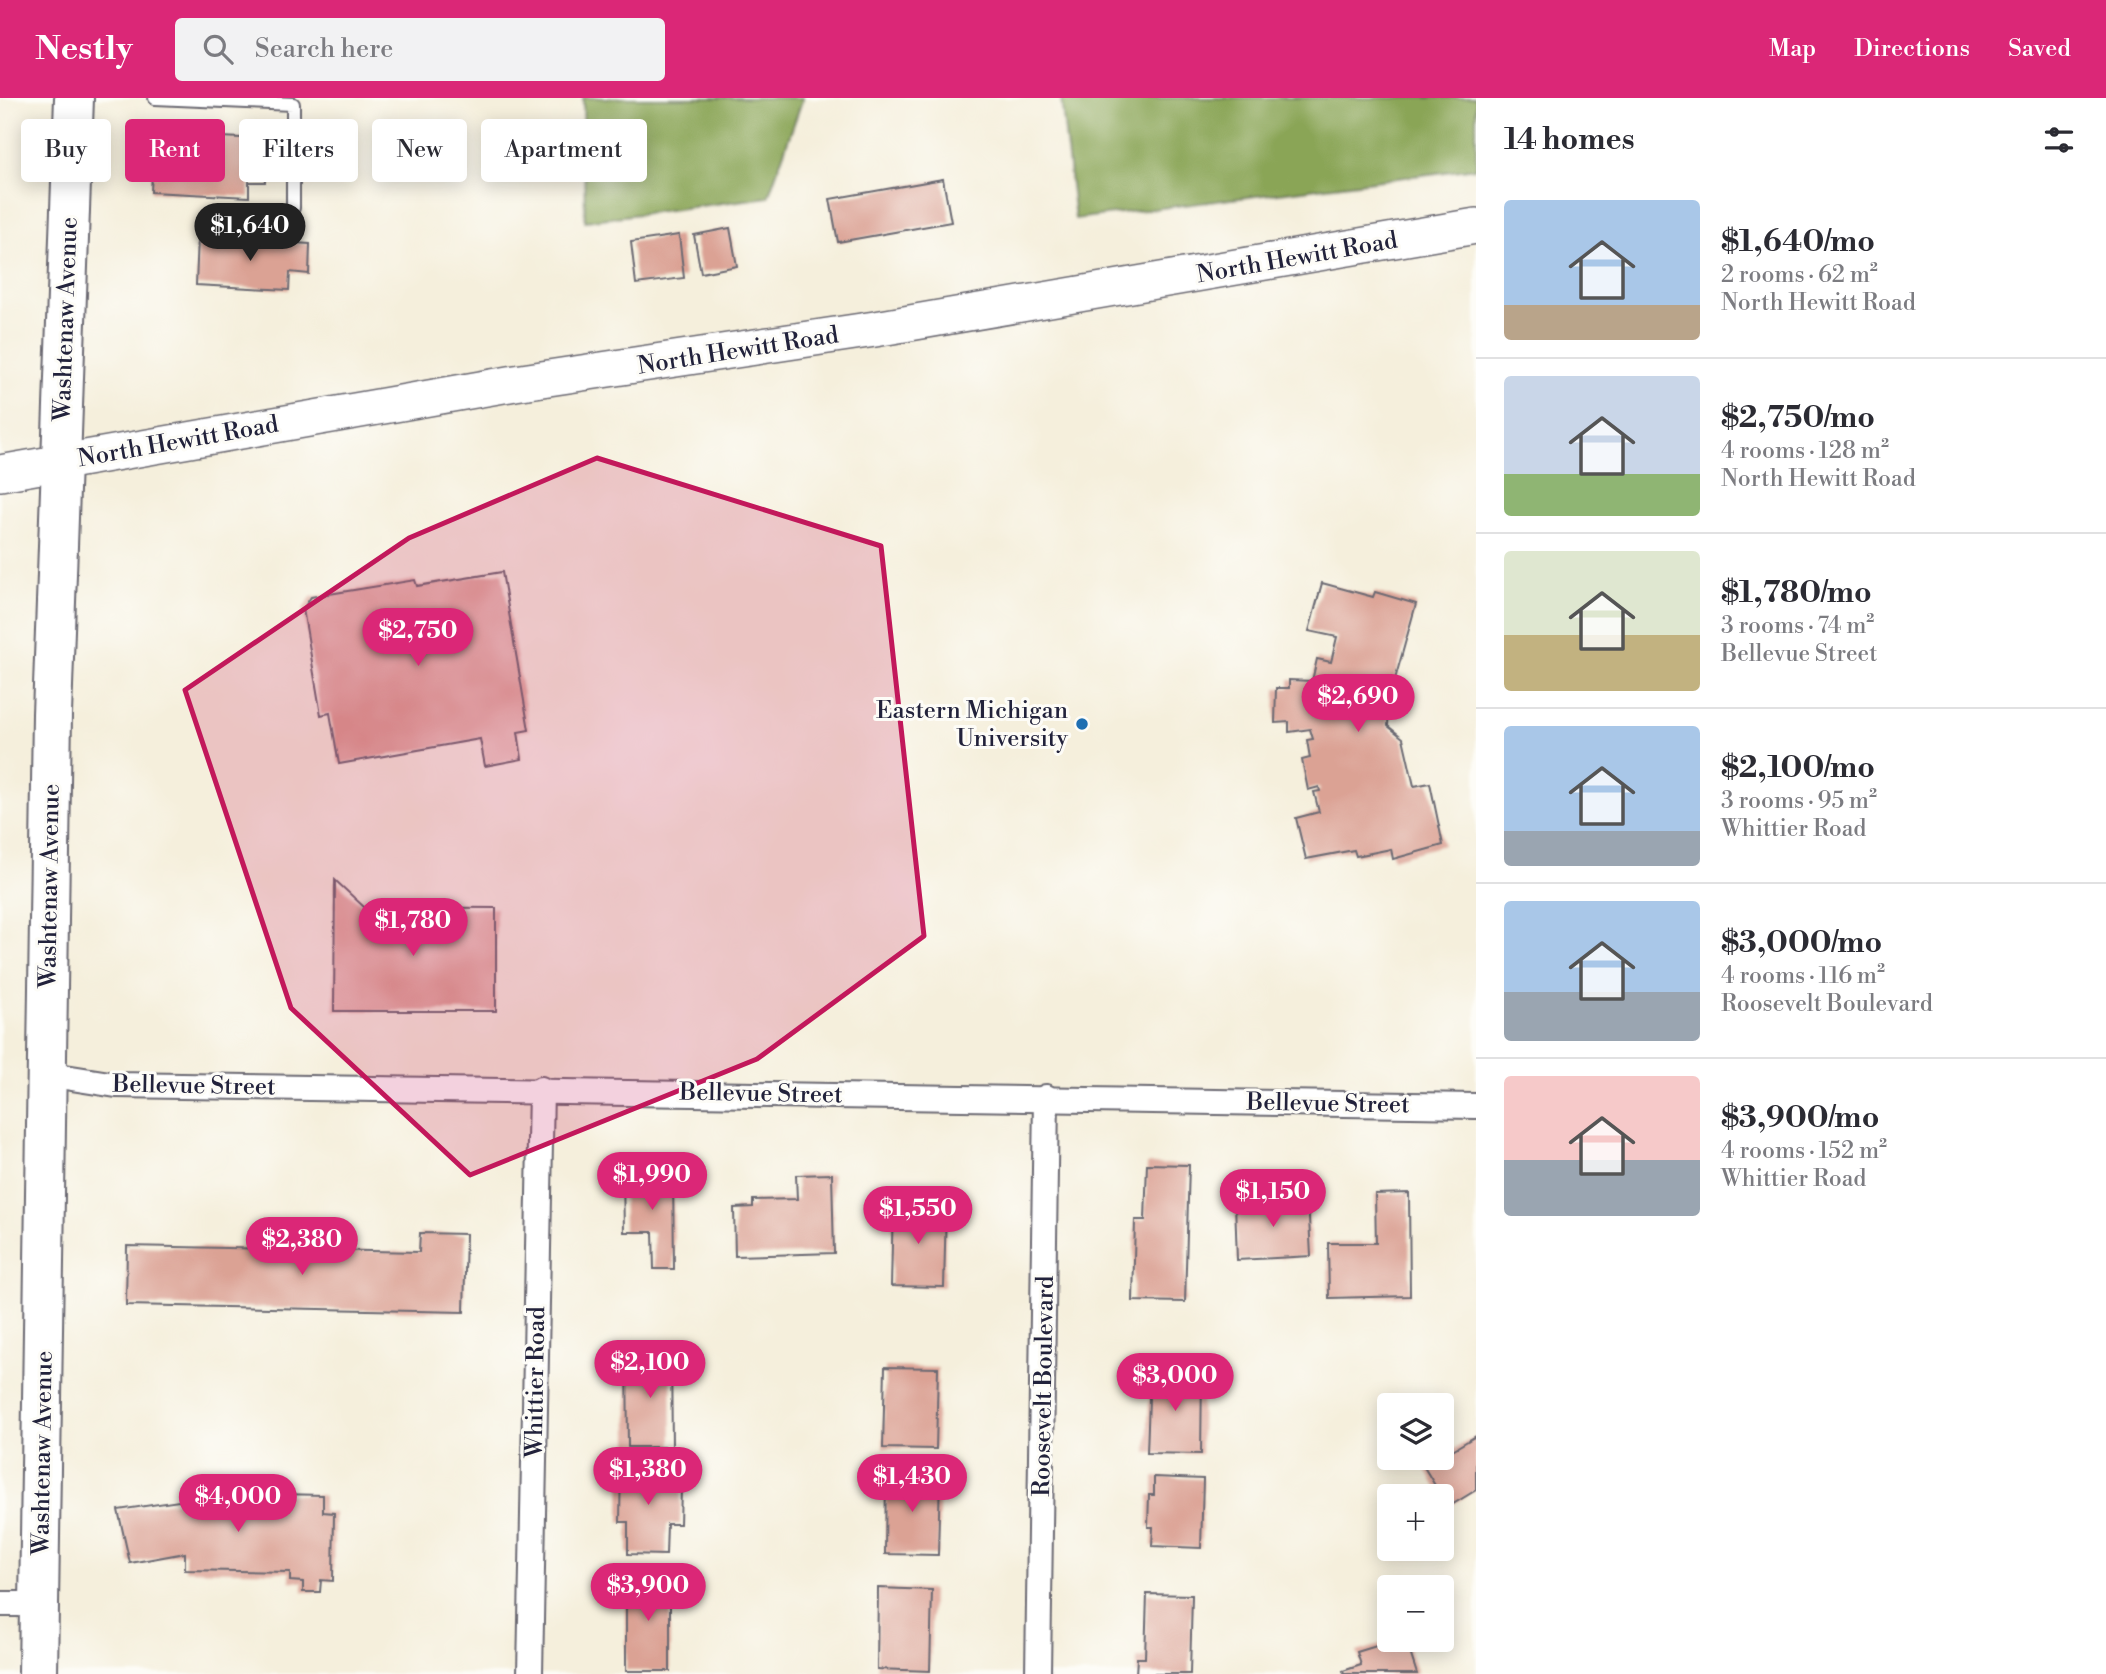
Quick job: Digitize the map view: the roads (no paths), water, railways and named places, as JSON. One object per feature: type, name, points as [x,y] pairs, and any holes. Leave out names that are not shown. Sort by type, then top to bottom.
[{"type":"main road","name":"Washtenaw Avenue","points":[[38,1674],[60,461],[74,98]]},
{"type":"main road","name":"North Hewitt Road","points":[[0,473],[515,383],[875,329],[1476,226]]},
{"type":"street","name":"Bellevue Street","points":[[47,1074],[116,1085],[541,1089],[1476,1105]]},
{"type":"street","name":"Whittier Road","points":[[530,1674],[541,1089]]},
{"type":"street","name":"Roosevelt Boulevard","points":[[1038,1674],[1046,1097]]},
{"type":"street","points":[[0,1604],[39,1604]]},
{"type":"lane","points":[[155,98],[293,104],[293,208]]},
{"type":"place","name":"Eastern Michigan University","points":[[1082,724]]}]
